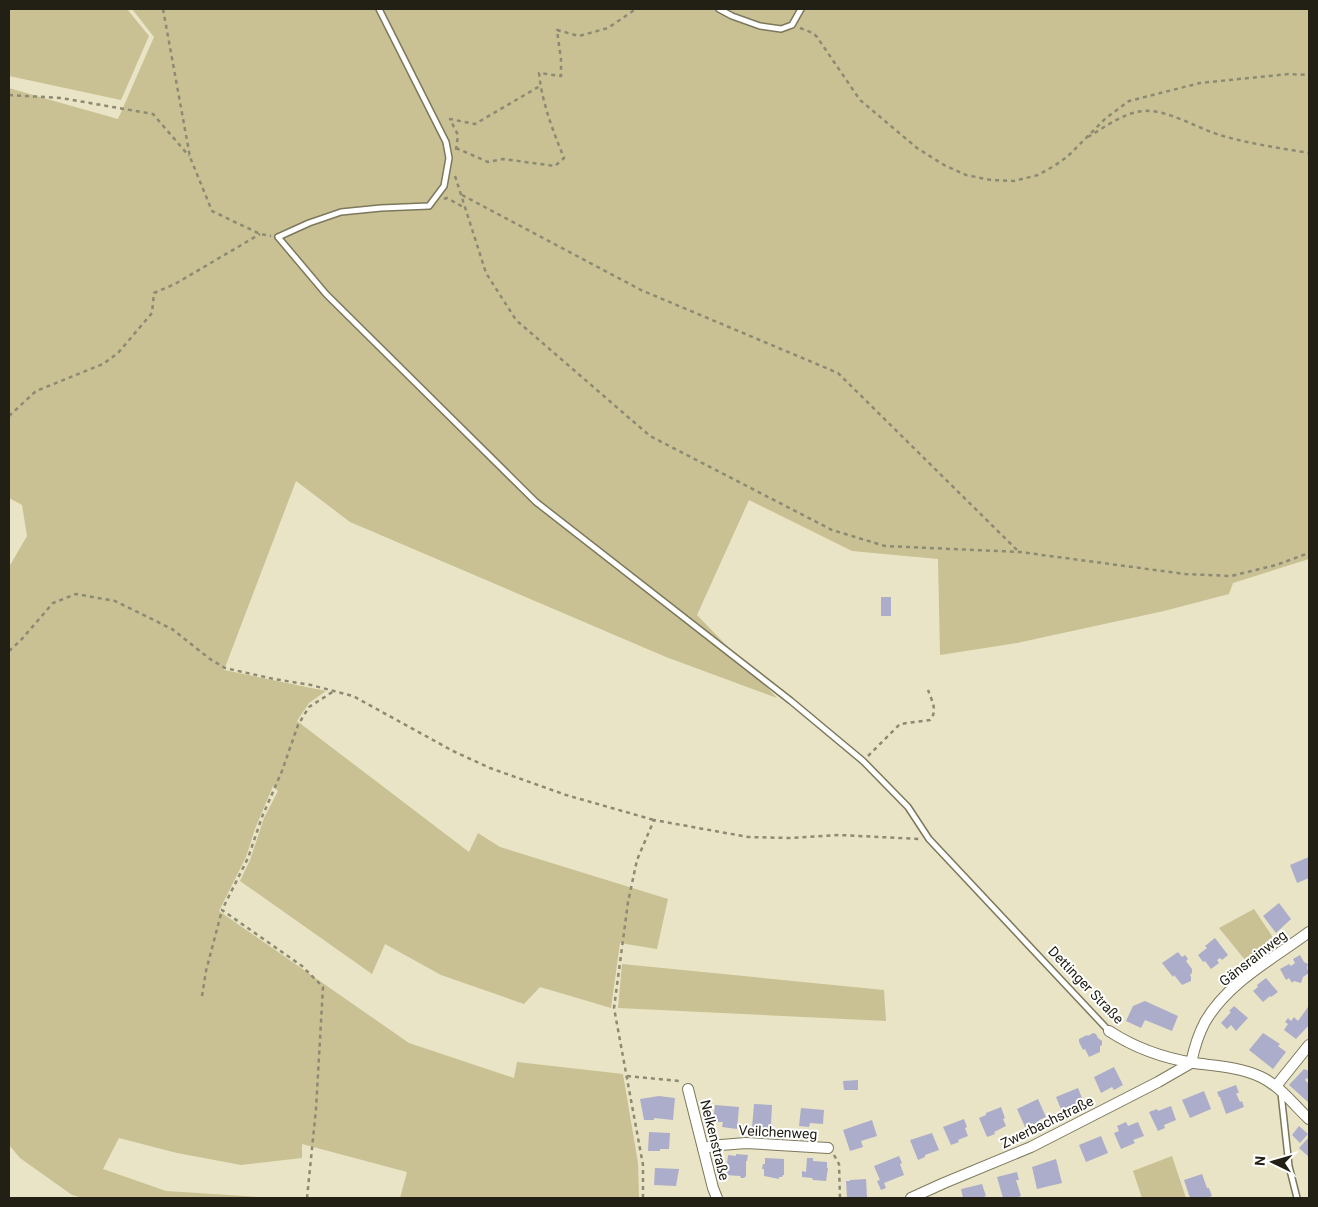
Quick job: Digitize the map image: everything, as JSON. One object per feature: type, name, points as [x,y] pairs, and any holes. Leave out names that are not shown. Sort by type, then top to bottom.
[{"type":"street","name":"Gänsrainweg","points":[[1191,1062],[1202,1028],[1222,999],[1248,975],[1309,932]]},
{"type":"street","name":"Dettinger Straße","points":[[1109,1031],[1129,1044],[1162,1056],[1250,1072],[1279,1089],[1309,1119]]},
{"type":"street","points":[[1279,1089],[1309,1045]]},
{"type":"street","name":"Zwerbachstraße","points":[[911,1198],[944,1182],[1031,1147],[1158,1082],[1191,1062]]},
{"type":"street","name":"Nelkenstraße","points":[[688,1089],[717,1198]]},
{"type":"street","name":"Veilchenweg","points":[[703,1148],[721,1144],[746,1143],[828,1148]]},
{"type":"lane","points":[[379,9],[446,142],[449,158],[444,186],[429,206]]},
{"type":"lane","points":[[719,9],[760,26],[781,30],[792,25],[801,9]]},
{"type":"lane","name":"Dettinger Straße","points":[[429,206],[341,212],[309,223],[278,237],[326,294],[536,502],[790,701],[863,761],[908,807],[929,839],[1109,1031]]},
{"type":"lane","points":[[1279,1089],[1289,1166],[1297,1198]]},
{"type":"path","points":[[9,416],[36,391],[103,364],[118,353],[152,313],[154,293],[175,284],[260,234],[212,211],[190,157],[163,9]]},
{"type":"path","points":[[540,86],[475,124],[450,119],[458,134],[457,149],[488,162],[503,159],[555,166],[564,158],[549,120],[540,86],[539,73],[561,76],[557,30],[579,36],[608,28],[636,9]]},
{"type":"path","points":[[792,25],[813,33],[860,100],[917,148],[944,165],[966,175],[991,180],[1014,181],[1038,175],[1054,166],[1067,157],[1106,118],[1129,101],[1200,83],[1288,74],[1309,75]]},
{"type":"path","points":[[9,96],[61,98],[153,114],[190,157]]},
{"type":"path","points":[[1086,138],[1128,114],[1144,111],[1160,112],[1223,136],[1309,153]]},
{"type":"path","points":[[455,176],[486,273],[516,320],[650,436],[832,530],[885,546],[1020,552],[1185,574],[1231,576],[1276,565],[1309,553]]},
{"type":"path","points":[[462,195],[641,290],[838,373],[1020,552]]},
{"type":"path","points":[[429,206],[447,198],[465,208]]},
{"type":"path","points":[[9,651],[53,602],[76,594],[115,601],[172,629],[210,659],[225,668],[311,685],[352,696],[453,751],[490,768],[566,795],[654,820],[748,837],[788,838],[839,835],[929,839]]},
{"type":"path","points":[[863,761],[900,724],[930,720],[934,715],[934,710],[928,690]]},
{"type":"path","points":[[202,996],[206,971],[222,910],[248,858],[298,725],[309,707],[335,691]]},
{"type":"path","points":[[643,1198],[643,1165],[614,1008],[628,902],[637,860],[654,820]]},
{"type":"path","points":[[222,910],[302,966],[323,987],[316,1109],[307,1198]]},
{"type":"path","points":[[627,1076],[679,1081],[688,1089]]},
{"type":"path","name":"Veilchenweg","points":[[828,1148],[839,1164],[840,1198]]},
{"type":"shaded area","points":[[9,9],[127,9],[149,36],[121,100],[9,76]]},
{"type":"shaded area","points":[[132,9],[1309,9],[1309,559],[1233,583],[1229,594],[1164,611],[1017,643],[940,655],[938,559],[852,551],[749,500],[697,615],[777,698],[666,657],[350,522],[296,481],[224,670],[326,691],[309,703],[297,721],[469,852],[478,833],[500,847],[668,899],[657,949],[620,943],[611,1008],[540,987],[524,1004],[441,975],[385,944],[372,974],[240,881],[250,860],[264,818],[278,791],[273,786],[255,829],[246,857],[219,911],[409,1043],[514,1078],[517,1062],[623,1074],[638,1163],[639,1198],[400,1198],[407,1172],[302,1144],[302,1158],[241,1165],[177,1153],[119,1138],[103,1169],[166,1191],[275,1198],[83,1198],[72,1195],[20,1158],[9,1145],[9,567],[27,536],[22,505],[9,498],[9,88],[118,119],[154,37]]},
{"type":"shaded area","points":[[1254,909],[1278,945],[1250,966],[1219,928]]},
{"type":"shaded area","points":[[622,964],[884,990],[886,1021],[618,1008]]},
{"type":"shaded area","points":[[1172,1156],[1186,1198],[1142,1198],[1133,1171]]},
{"type":"building","points":[[881,597],[891,597],[891,616],[881,616]]},
{"type":"building","points":[[1309,857],[1309,878],[1297,883],[1290,865]]},
{"type":"building","points":[[1279,903],[1291,919],[1276,933],[1263,916]]},
{"type":"building","points":[[1215,938],[1228,955],[1222,960],[1220,958],[1217,960],[1219,963],[1211,969],[1198,955]]},
{"type":"building","points":[[1178,952],[1182,957],[1185,955],[1188,959],[1186,961],[1192,969],[1191,981],[1182,985],[1162,963]]},
{"type":"building","points":[[1300,955],[1304,962],[1308,964],[1309,973],[1303,977],[1301,983],[1294,981],[1292,983],[1289,978],[1286,980],[1280,969],[1289,964],[1291,966],[1295,963],[1293,959]]},
{"type":"building","points":[[1266,978],[1278,992],[1263,1002],[1253,991]]},
{"type":"building","points":[[1145,1001],[1178,1016],[1172,1031],[1145,1020],[1141,1028],[1126,1021],[1133,1006]]},
{"type":"building","points":[[1234,1006],[1248,1018],[1236,1031],[1231,1025],[1227,1029],[1221,1023]]},
{"type":"building","points":[[1308,1007],[1309,1025],[1296,1039],[1284,1030],[1288,1024],[1285,1022],[1288,1018],[1291,1021],[1294,1017],[1298,1021]]},
{"type":"building","points":[[1093,1033],[1102,1041],[1102,1045],[1100,1046],[1100,1052],[1089,1057],[1085,1049],[1083,1050],[1079,1039]]},
{"type":"building","points":[[1263,1033],[1280,1044],[1278,1046],[1286,1052],[1273,1069],[1249,1050]]},
{"type":"building","points":[[1114,1067],[1123,1085],[1114,1090],[1112,1087],[1101,1093],[1094,1077]]},
{"type":"building","points":[[1304,1069],[1309,1071],[1309,1081],[1307,1078],[1305,1080],[1309,1084],[1309,1103],[1289,1085]]},
{"type":"building","points":[[858,1080],[858,1090],[844,1090],[843,1081]]},
{"type":"building","points":[[1236,1085],[1239,1093],[1236,1093],[1244,1107],[1226,1114],[1217,1092]]},
{"type":"building","points":[[1078,1088],[1084,1103],[1063,1114],[1056,1097]]},
{"type":"building","points":[[1204,1091],[1211,1109],[1190,1118],[1182,1100]]},
{"type":"building","points":[[659,1096],[675,1098],[673,1120],[654,1118],[654,1120],[644,1120],[640,1099]]},
{"type":"building","points":[[1038,1099],[1046,1117],[1039,1120],[1039,1123],[1035,1125],[1032,1123],[1025,1127],[1017,1109]]},
{"type":"building","points":[[754,1104],[772,1105],[772,1132],[759,1131],[760,1129],[752,1128]]},
{"type":"building","points":[[715,1105],[739,1107],[737,1129],[722,1127],[723,1122],[713,1122]]},
{"type":"building","points":[[1171,1106],[1176,1120],[1164,1125],[1165,1128],[1158,1131],[1149,1112]]},
{"type":"building","points":[[1001,1107],[1006,1126],[987,1137],[979,1118]]},
{"type":"building","points":[[801,1108],[824,1110],[823,1124],[810,1123],[809,1127],[799,1126]]},
{"type":"building","points":[[964,1119],[968,1136],[951,1145],[943,1127]]},
{"type":"building","points":[[872,1120],[877,1136],[861,1141],[863,1147],[850,1151],[843,1130]]},
{"type":"building","points":[[1126,1122],[1128,1126],[1138,1122],[1144,1136],[1133,1140],[1135,1143],[1121,1149],[1114,1133],[1119,1131],[1117,1126]]},
{"type":"building","points":[[1299,1126],[1308,1134],[1300,1143],[1292,1135]]},
{"type":"building","points":[[649,1132],[670,1133],[669,1149],[648,1151]]},
{"type":"building","points":[[932,1133],[939,1150],[925,1155],[925,1157],[918,1160],[910,1140]]},
{"type":"building","points":[[1101,1136],[1108,1153],[1086,1162],[1079,1145]]},
{"type":"building","points":[[1309,1137],[1309,1157],[1299,1148]]},
{"type":"building","points":[[736,1154],[748,1155],[746,1176],[744,1178],[726,1175],[728,1155],[736,1156]]},
{"type":"building","points":[[899,1156],[904,1175],[884,1183],[886,1188],[881,1190],[877,1181],[880,1180],[874,1166]]},
{"type":"building","points":[[765,1158],[784,1159],[784,1175],[782,1177],[779,1177],[779,1179],[764,1176],[764,1169],[762,1169],[763,1164],[765,1164]]},
{"type":"building","points":[[807,1158],[813,1158],[813,1161],[827,1162],[826,1181],[802,1177],[802,1171],[806,1172]]},
{"type":"building","points":[[1056,1159],[1062,1183],[1037,1189],[1032,1167]]},
{"type":"building","points":[[655,1168],[679,1169],[676,1186],[654,1185]]},
{"type":"building","points":[[1017,1172],[1019,1180],[1016,1180],[1021,1196],[1003,1198],[997,1177]]},
{"type":"building","points":[[1202,1174],[1212,1196],[1190,1198],[1184,1180]]},
{"type":"building","points":[[866,1179],[867,1197],[847,1198],[846,1181]]},
{"type":"building","points":[[982,1184],[986,1196],[981,1198],[963,1198],[961,1189]]}]
